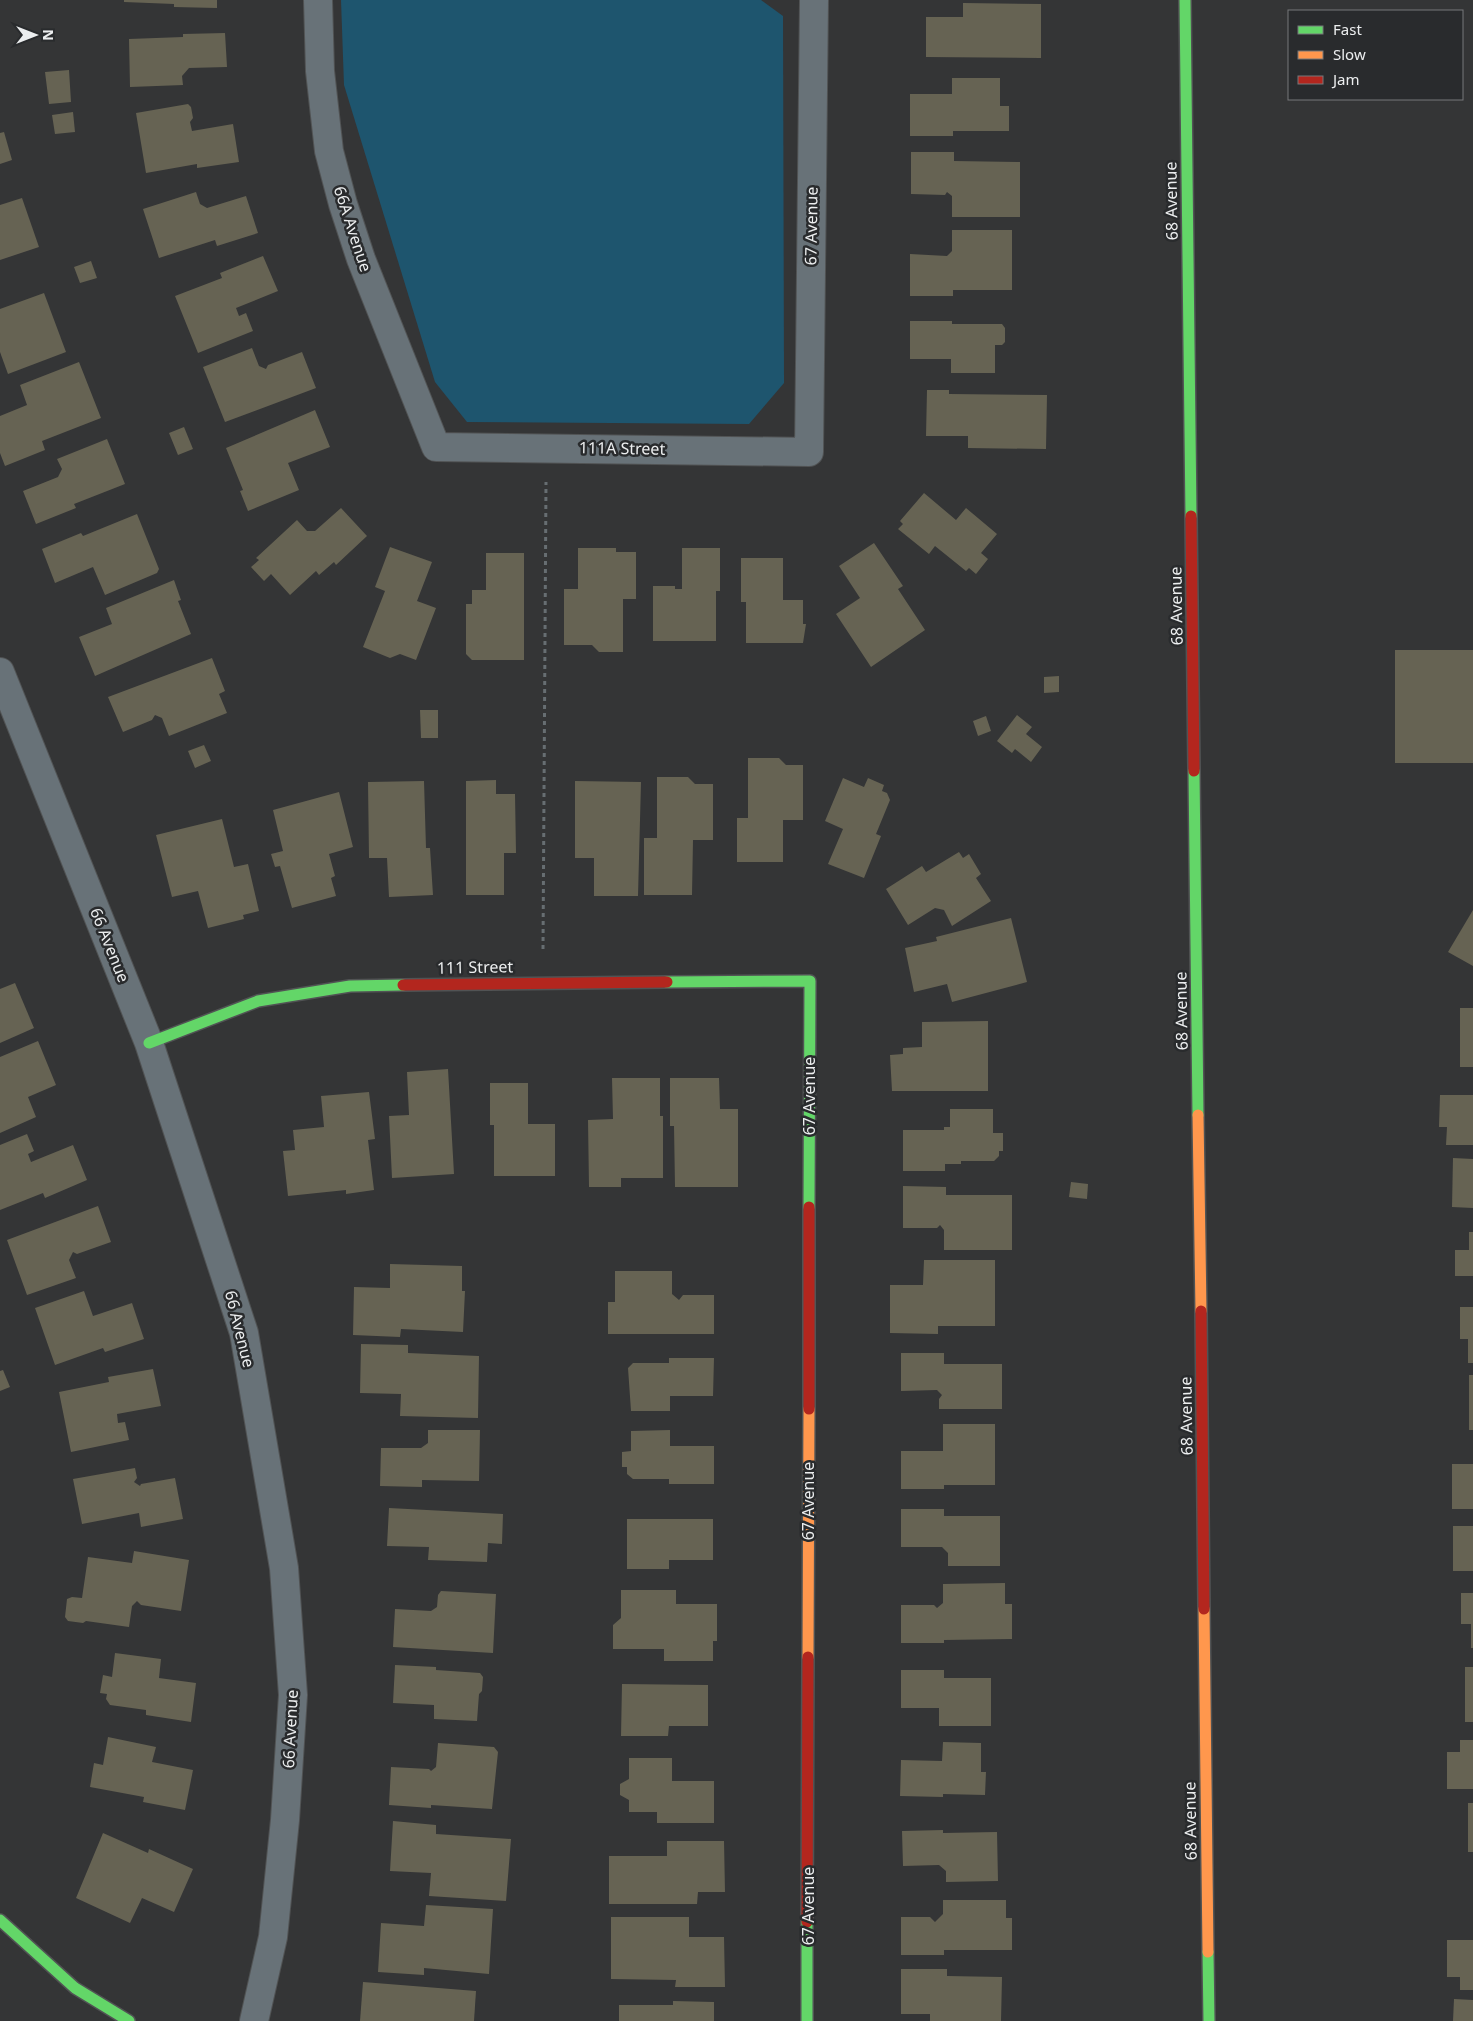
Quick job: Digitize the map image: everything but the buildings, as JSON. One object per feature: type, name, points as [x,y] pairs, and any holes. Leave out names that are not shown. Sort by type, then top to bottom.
[{"type":"main road","name":"68 Avenue","points":[[1185,0],[1209,2021]]},
{"type":"main road","name":"111 Street","points":[[149,1043],[258,1000],[350,986],[543,982],[810,981]]},
{"type":"main road","name":"67 Avenue","points":[[807,2021],[810,981]]},
{"type":"main road","points":[[0,1920],[75,1988],[129,2021]]},
{"type":"street","name":"66A Avenue","points":[[318,0],[320,71],[323,101],[329,151],[342,204],[361,259],[436,447]]},
{"type":"street","name":"67 Avenue","points":[[809,452],[814,0]]},
{"type":"street","name":"111A Street","points":[[436,447],[809,452]]},
{"type":"street","name":"66 Avenue","points":[[0,672],[149,1043],[244,1333],[284,1568],[293,1695],[273,1936],[254,2021]]},
{"type":"path","points":[[543,982],[546,447]]},
{"type":"shaded area","points":[[341,0],[761,0],[783,16],[784,383],[749,424],[467,422],[435,382],[344,85]]},
{"type":"traffic: fast","points":[[1185,0],[1191,516]]},
{"type":"traffic: fast","points":[[1194,771],[1198,1115]]},
{"type":"traffic: fast","points":[[667,982],[810,981],[809,1207]]},
{"type":"traffic: fast","points":[[149,1043],[258,1001],[350,986],[403,985]]},
{"type":"traffic: fast","points":[[0,1920],[75,1988],[129,2021]]},
{"type":"traffic: fast","points":[[807,1922],[807,2021]]},
{"type":"traffic: fast","points":[[1208,1952],[1209,2021]]},
{"type":"traffic: slow","points":[[1198,1115],[1201,1311]]},
{"type":"traffic: slow","points":[[808,1657],[809,1409]]},
{"type":"traffic: slow","points":[[1204,1609],[1208,1952]]},
{"type":"traffic: jam","points":[[1191,516],[1194,771]]},
{"type":"traffic: jam","points":[[403,985],[667,982]]},
{"type":"traffic: jam","points":[[809,1207],[809,1409]]},
{"type":"traffic: jam","points":[[1201,1311],[1204,1609]]},
{"type":"traffic: jam","points":[[807,1922],[808,1657]]}]
